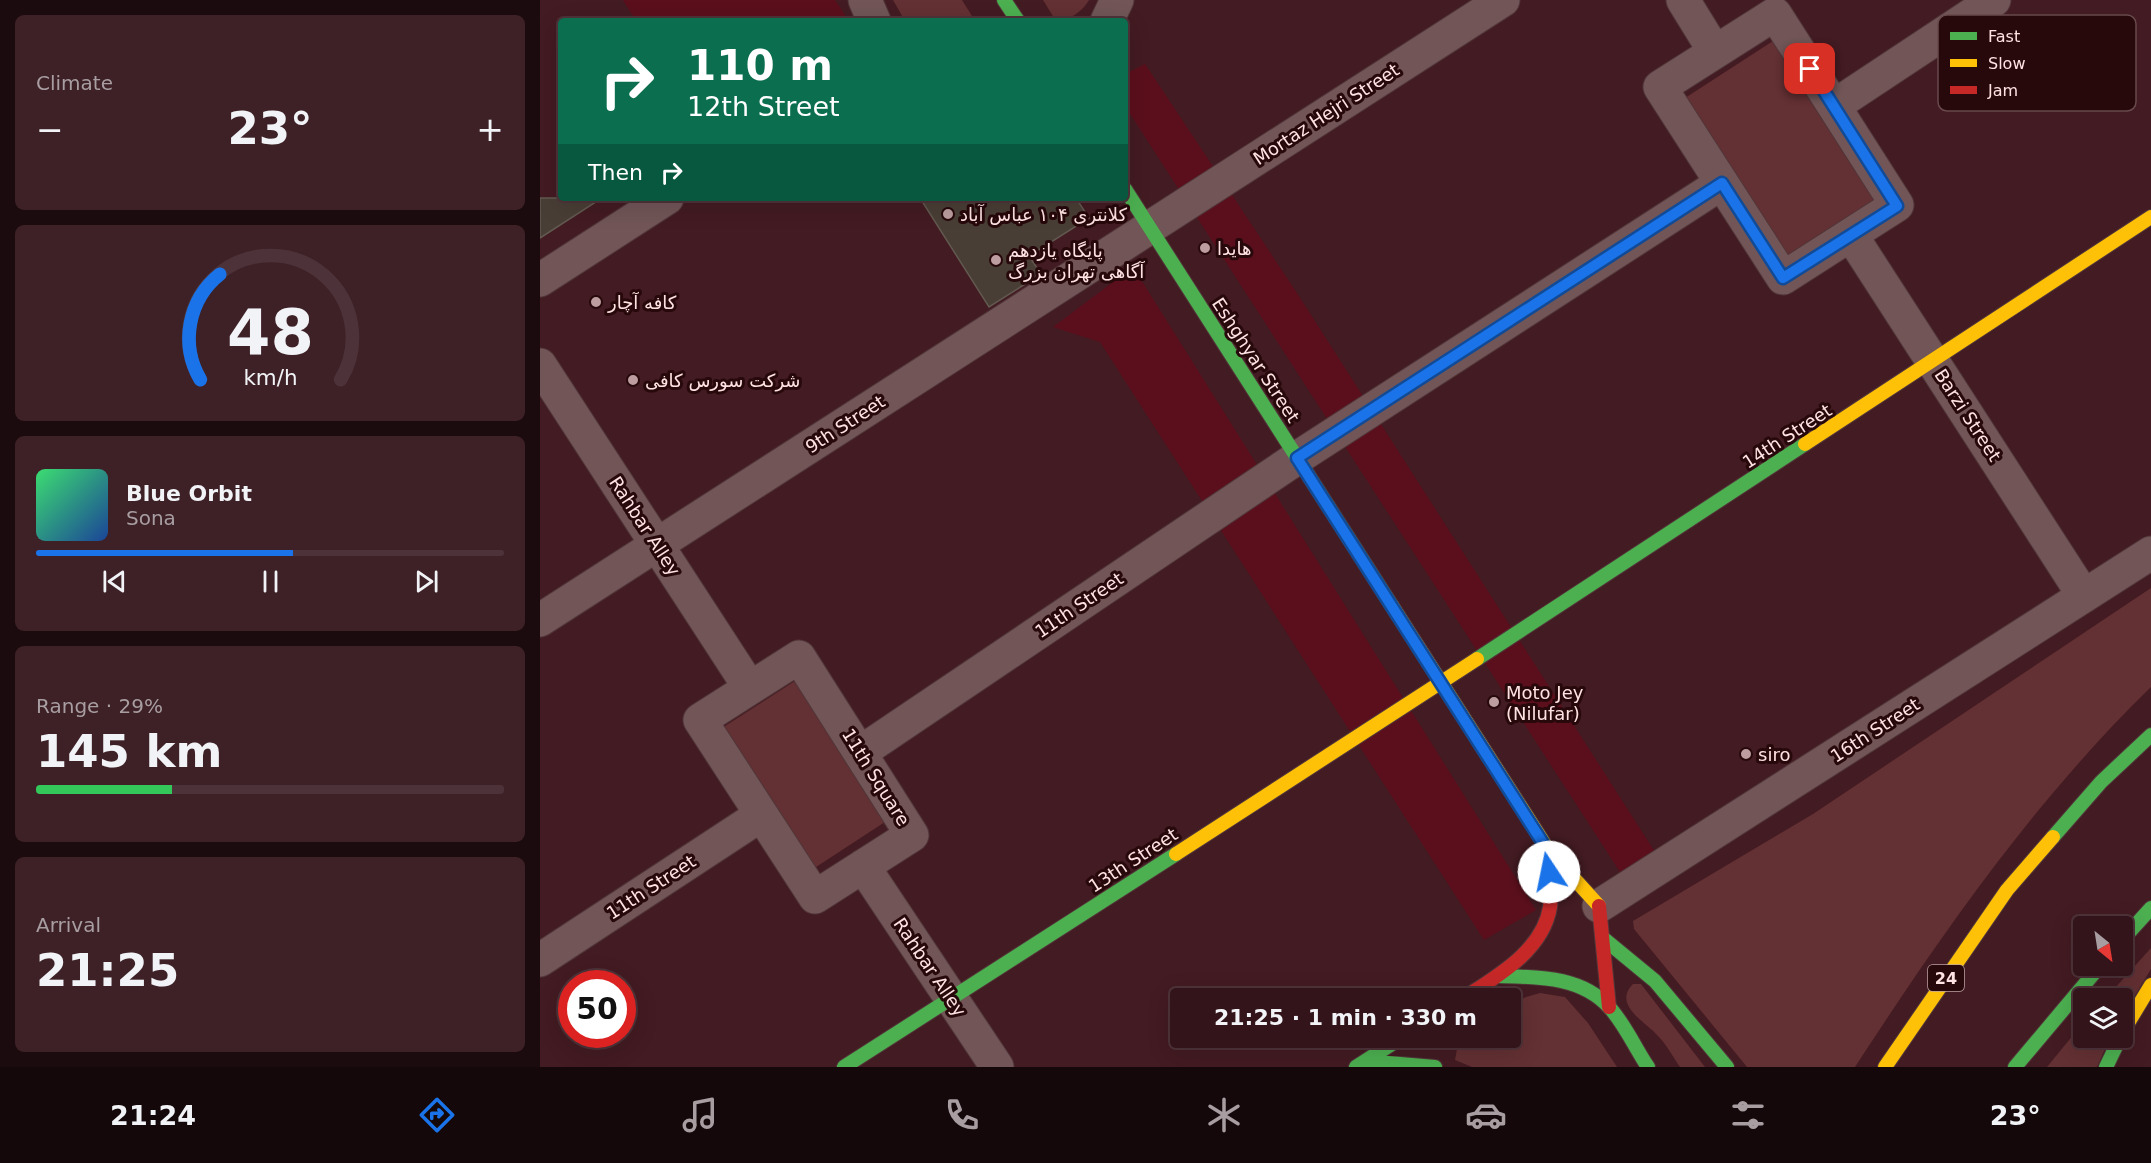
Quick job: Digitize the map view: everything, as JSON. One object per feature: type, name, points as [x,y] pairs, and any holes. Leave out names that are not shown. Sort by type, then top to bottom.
[{"type":"main road","points":[[1004,0],[1016,18]]},
{"type":"main road","name":"Eshghyar Street","points":[[1128,194],[1548,851],[1599,906]]},
{"type":"main road","name":"14th Street","points":[[1441,683],[2151,217]]},
{"type":"main road","name":"13th Street","points":[[844,1067],[1441,683]]},
{"type":"main road","name":"24","points":[[1886,1067],[2007,890],[2101,782],[2151,735]]},
{"type":"main road","points":[[1479,988],[1497,976],[1534,943],[1548,915],[1548,851]]},
{"type":"main road","points":[[1599,906],[1609,1007]]},
{"type":"main road","points":[[2133,928],[2151,908]]},
{"type":"main road","points":[[1604,939],[1630,956],[1656,981],[1727,1067]]},
{"type":"main road","points":[[1497,976],[1558,979],[1581,986],[1609,1007],[1645,1065]]},
{"type":"main road","points":[[2015,1067],[2091,976]]},
{"type":"main road","points":[[2133,1015],[2151,985]]},
{"type":"main road","points":[[1361,1064],[1386,1048]]},
{"type":"main road","points":[[2106,1067],[2115,1048]]},
{"type":"main road","points":[[1361,1064],[1435,1067]]},
{"type":"street","points":[[865,0],[873,18]]},
{"type":"street","points":[[1108,18],[1117,0]]},
{"type":"street","name":"Mortaz Hejri Street","points":[[1149,228],[1503,0]]},
{"type":"street","points":[[1683,0],[1715,52]]},
{"type":"street","points":[[1971,15],[1994,0]]},
{"type":"street","points":[[1775,14],[1834,106],[1897,206],[1783,278],[1660,87],[1775,14]]},
{"type":"street","points":[[1834,106],[1938,37]]},
{"type":"street","name":"11th Street","points":[[861,752],[1297,458],[1722,183]]},
{"type":"street","points":[[540,280],[662,201]]},
{"type":"street","name":"9th Street","points":[[540,620],[1149,228]]},
{"type":"street","name":"Barzi Street","points":[[1851,235],[2084,596]]},
{"type":"street","name":"Rahbar Alley","points":[[540,364],[750,688]]},
{"type":"street","name":"16th Street","points":[[1599,906],[2151,553]]},
{"type":"street","name":"11th Square","points":[[799,657],[861,752],[912,835],[815,897],[700,720],[799,657]]},
{"type":"street","name":"11th Street","points":[[540,960],[761,815]]},
{"type":"street","name":"Rahbar Alley","points":[[863,866],[997,1067]]},
{"type":"shaded area","points":[[623,0],[835,0],[847,18],[634,18]]},
{"type":"shaded area","points":[[893,0],[962,0],[973,18],[903,18]]},
{"type":"shaded area","points":[[1043,0],[1089,0],[1075,15],[1068,18],[1054,18]]},
{"type":"shaded area","points":[[1773,41],[1875,201],[1787,257],[1685,98]]},
{"type":"shaded area","points":[[1145,64],[1295,290],[1655,852],[1620,872],[1128,111],[1128,72]]},
{"type":"shaded area","points":[[1133,267],[1536,910],[1484,940],[1100,342],[1053,327]]},
{"type":"shaded area","points":[[2151,588],[2151,687],[2068,775],[1992,869],[1922,967],[1855,1067],[1747,1067],[1634,929],[1633,921],[1813,814]]},
{"type":"shaded area","points":[[795,681],[885,822],[813,869],[722,728]]},
{"type":"shaded area","points":[[2151,948],[2151,969],[2133,999],[2133,988],[2115,988],[2126,976],[2133,976],[2133,968]]},
{"type":"shaded area","points":[[1633,984],[1641,984],[1705,1067],[1680,1067],[1661,1040],[1633,1013],[1626,999]]},
{"type":"shaded area","points":[[1540,993],[1565,997],[1588,1023],[1617,1067],[1472,1067],[1455,1060],[1457,1048],[1521,1048],[1521,1000]]},
{"type":"shaded area","points":[[2073,1035],[2073,1048],[2106,1048],[2097,1067],[2047,1067]]},
{"type":"building","points":[[540,198],[558,198],[558,201],[597,201],[540,238]]},
{"type":"building","name":"پایگاه یازدهم آگاهی تهران بزرگ","points":[[922,201],[1078,201],[1089,218],[1029,256],[1041,274],[989,307]]},
{"type":"traffic: fast","points":[[1004,0],[1016,18]]},
{"type":"traffic: fast","points":[[1128,194],[1392,606]]},
{"type":"traffic: fast","points":[[1477,659],[1805,444]]},
{"type":"traffic: fast","points":[[2053,837],[2101,782],[2151,735]]},
{"type":"traffic: fast","points":[[844,1067],[1176,854]]},
{"type":"traffic: fast","points":[[2133,928],[2151,908]]},
{"type":"traffic: fast","points":[[1604,939],[1655,981],[1727,1067]]},
{"type":"traffic: fast","points":[[1498,976],[1558,980],[1573,984],[1599,997],[1616,1015],[1648,1067]]},
{"type":"traffic: fast","points":[[2015,1067],[2092,976]]},
{"type":"traffic: fast","points":[[1356,1067],[1385,1048]]},
{"type":"traffic: fast","points":[[2106,1067],[2115,1048]]},
{"type":"traffic: fast","points":[[1365,1061],[1435,1067]]},
{"type":"traffic: slow","points":[[1805,444],[2151,217]]},
{"type":"traffic: slow","points":[[1392,606],[1549,851],[1599,906]]},
{"type":"traffic: slow","points":[[1176,854],[1477,659]]},
{"type":"traffic: slow","points":[[1885,1067],[2007,890],[2053,837]]},
{"type":"traffic: slow","points":[[2133,1015],[2151,985]]},
{"type":"traffic: jam","points":[[1479,988],[1503,972],[1528,950],[1546,923],[1551,900],[1549,851]]},
{"type":"traffic: jam","points":[[1599,906],[1609,1007]]},
{"type":"place","name":"کلانتری ۱۰۴ عباس آباد","points":[[948,214]]},
{"type":"place","name":"هایدا","points":[[1205,248]]},
{"type":"place","name":"پایگاه یازدهم آگاهی تهران بزرگ","points":[[996,260]]},
{"type":"place","name":"کافه آچار","points":[[596,302]]},
{"type":"place","name":"شرکت سورس کافی","points":[[633,380]]},
{"type":"place","name":"Moto Jey (Nilufar)","points":[[1494,702]]},
{"type":"place","name":"siro","points":[[1746,754]]},
{"type":"route","points":[[1549,872],[1548,851],[1297,458],[1722,183],[1783,278],[1897,206],[1810,69]]}]
